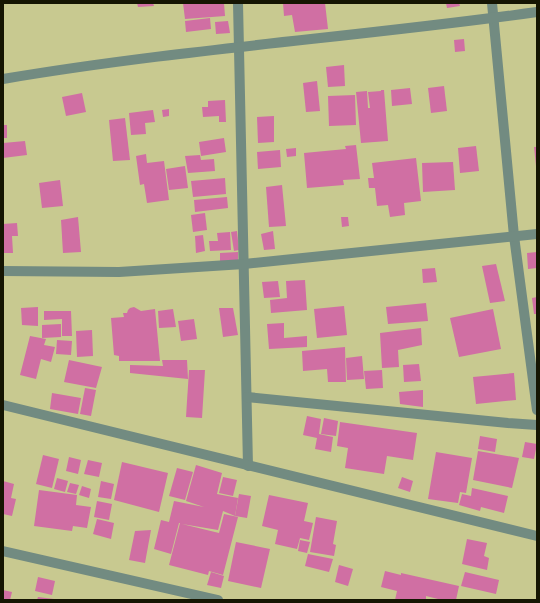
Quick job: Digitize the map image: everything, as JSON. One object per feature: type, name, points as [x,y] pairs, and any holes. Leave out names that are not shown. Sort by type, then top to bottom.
[{"type":"street","points":[[238,3],[248,466]]},
{"type":"street","points":[[492,3],[514,236],[537,410]]},
{"type":"street","points":[[3,79],[58,70],[239,47],[537,12]]},
{"type":"street","points":[[3,271],[120,272],[244,264],[537,234]]},
{"type":"street","points":[[247,397],[537,425]]},
{"type":"street","points":[[3,405],[537,536]]},
{"type":"street","points":[[3,551],[218,600]]},
{"type":"building","points":[[137,3],[153,3],[154,6],[138,7]]},
{"type":"building","points":[[183,3],[224,3],[225,16],[185,19]]},
{"type":"building","points":[[283,3],[325,3],[328,29],[295,32],[292,15],[284,16]]},
{"type":"building","points":[[446,3],[459,3],[460,6],[447,8]]},
{"type":"building","points":[[210,18],[211,29],[186,32],[185,21]]},
{"type":"building","points":[[228,21],[230,33],[216,34],[215,22]]},
{"type":"building","points":[[464,39],[465,51],[455,52],[454,40]]},
{"type":"building","points":[[344,65],[345,86],[328,87],[326,67]]},
{"type":"building","points":[[317,81],[320,111],[306,112],[303,83]]},
{"type":"building","points":[[444,86],[447,111],[431,113],[428,88]]},
{"type":"building","points":[[410,88],[412,104],[392,106],[391,90]]},
{"type":"building","points":[[384,90],[388,141],[361,143],[356,92],[367,91],[368,108],[370,108],[368,92]]},
{"type":"building","points":[[82,93],[86,112],[66,116],[62,97]]},
{"type":"building","points":[[355,95],[356,125],[329,126],[328,96]]},
{"type":"building","points":[[225,100],[226,122],[219,122],[219,116],[203,117],[202,107],[208,107],[208,101]]},
{"type":"building","points":[[169,109],[169,116],[163,117],[162,110]]},
{"type":"building","points":[[153,110],[155,122],[145,123],[146,134],[131,135],[129,113]]},
{"type":"building","points":[[274,116],[274,142],[258,143],[257,117]]},
{"type":"building","points":[[125,118],[130,160],[113,161],[109,120]]},
{"type":"building","points":[[3,125],[7,125],[7,138],[3,138]]},
{"type":"building","points":[[224,138],[226,152],[201,156],[199,142]]},
{"type":"building","points":[[25,141],[27,155],[3,158],[3,143]]},
{"type":"building","points":[[356,145],[360,179],[343,180],[344,185],[307,188],[304,153],[346,149],[345,146]]},
{"type":"building","points":[[476,146],[479,171],[460,173],[458,148]]},
{"type":"building","points":[[534,147],[537,147],[537,166],[536,166]]},
{"type":"building","points":[[296,148],[296,156],[287,157],[286,149]]},
{"type":"building","points":[[280,150],[281,167],[258,169],[257,152]]},
{"type":"building","points":[[146,154],[147,163],[164,161],[169,200],[147,203],[144,184],[140,185],[136,156]]},
{"type":"building","points":[[200,155],[201,160],[214,159],[215,171],[188,173],[185,156]]},
{"type":"building","points":[[416,158],[421,201],[404,203],[405,215],[390,217],[388,205],[377,206],[375,188],[369,188],[368,178],[374,178],[372,163]]},
{"type":"building","points":[[453,162],[455,190],[423,192],[422,163]]},
{"type":"building","points":[[185,166],[188,188],[169,190],[166,169]]},
{"type":"building","points":[[225,178],[226,194],[193,197],[191,181]]},
{"type":"building","points":[[60,180],[63,206],[42,208],[39,183]]},
{"type":"building","points":[[282,185],[286,226],[269,227],[266,187]]},
{"type":"building","points":[[227,197],[228,208],[195,212],[194,200]]},
{"type":"building","points":[[205,213],[207,230],[193,232],[191,215]]},
{"type":"building","points":[[78,217],[81,252],[63,253],[61,220]]},
{"type":"building","points":[[341,217],[348,217],[349,226],[342,227]]},
{"type":"building","points":[[17,223],[18,236],[12,236],[13,253],[3,253],[3,224]]},
{"type":"building","points":[[237,231],[239,250],[234,251],[231,232]]},
{"type":"building","points":[[273,231],[275,249],[264,250],[261,234]]},
{"type":"building","points":[[230,232],[231,250],[210,251],[209,241],[218,241],[217,233]]},
{"type":"building","points":[[203,235],[205,251],[196,253],[195,236]]},
{"type":"building","points":[[238,252],[238,261],[220,262],[220,253]]},
{"type":"building","points":[[537,252],[537,268],[528,269],[527,253]]},
{"type":"building","points":[[496,264],[505,301],[490,303],[482,266]]},
{"type":"building","points":[[435,268],[437,282],[423,283],[422,269]]},
{"type":"building","points":[[305,280],[307,310],[271,313],[270,300],[287,298],[286,281]]},
{"type":"building","points":[[278,281],[280,297],[264,298],[262,282]]},
{"type":"building","points":[[537,297],[537,314],[534,314],[532,298]]},
{"type":"building","points":[[426,303],[428,321],[388,324],[386,307]]},
{"type":"building","points":[[344,306],[347,335],[317,338],[314,309]]},
{"type":"building","points":[[38,307],[38,326],[22,325],[21,308]]},
{"type":"building","points":[[134,307],[141,311],[155,309],[160,361],[119,361],[119,356],[114,355],[111,318],[124,317],[123,313],[127,313],[130,308]]},
{"type":"building","points":[[219,308],[233,308],[238,335],[223,337]]},
{"type":"building","points":[[173,309],[176,327],[159,328],[158,311]]},
{"type":"building","points":[[493,309],[501,349],[459,357],[450,318]]},
{"type":"building","points":[[44,311],[71,311],[72,336],[62,336],[62,319],[44,320]]},
{"type":"building","points":[[194,319],[197,339],[181,341],[178,321]]},
{"type":"building","points":[[284,323],[284,338],[307,336],[307,347],[269,349],[267,324]]},
{"type":"building","points":[[61,324],[61,337],[42,338],[42,325]]},
{"type":"building","points":[[421,328],[422,345],[398,350],[399,367],[382,368],[380,333]]},
{"type":"building","points":[[92,330],[93,356],[77,357],[76,331]]},
{"type":"building","points":[[30,336],[46,339],[44,345],[55,347],[51,362],[41,359],[36,379],[20,375]]},
{"type":"building","points":[[57,340],[72,341],[71,355],[56,354]]},
{"type":"building","points":[[345,347],[346,382],[328,382],[327,369],[303,371],[302,351]]},
{"type":"building","points":[[362,356],[364,379],[347,380],[346,358]]},
{"type":"building","points":[[69,360],[102,367],[96,388],[64,382]]},
{"type":"building","points":[[162,360],[187,360],[188,379],[130,373],[130,365],[163,366]]},
{"type":"building","points":[[419,364],[421,381],[404,382],[403,365]]},
{"type":"building","points":[[189,370],[205,370],[202,418],[186,417]]},
{"type":"building","points":[[382,370],[383,388],[366,389],[364,371]]},
{"type":"building","points":[[514,373],[516,400],[476,404],[473,377]]},
{"type":"building","points":[[85,388],[96,390],[91,416],[80,414]]},
{"type":"building","points":[[423,390],[423,407],[400,404],[399,392]]},
{"type":"building","points":[[52,393],[81,398],[78,414],[50,409]]},
{"type":"building","points":[[307,416],[321,419],[319,434],[333,437],[331,452],[315,449],[317,438],[303,435]]},
{"type":"building","points":[[324,418],[338,421],[336,436],[321,434]]},
{"type":"building","points":[[340,422],[417,433],[413,460],[387,456],[384,474],[345,468],[348,448],[337,446]]},
{"type":"building","points":[[480,436],[497,439],[495,452],[478,449]]},
{"type":"building","points":[[525,442],[537,444],[534,459],[522,457]]},
{"type":"building","points":[[478,451],[519,458],[512,488],[473,480]]},
{"type":"building","points":[[436,452],[472,458],[466,493],[460,492],[458,503],[428,499]]},
{"type":"building","points":[[43,455],[59,459],[52,488],[36,484]]},
{"type":"building","points":[[69,457],[81,460],[78,474],[66,471]]},
{"type":"building","points":[[88,460],[102,463],[99,477],[84,474]]},
{"type":"building","points":[[122,462],[168,473],[159,512],[114,500]]},
{"type":"building","points":[[196,465],[222,473],[217,494],[238,498],[235,516],[223,511],[218,530],[182,524],[219,533],[224,514],[238,517],[223,575],[209,571],[208,575],[169,565],[180,523],[171,554],[154,549],[161,520],[169,522],[174,501],[204,507],[186,501]]},
{"type":"building","points":[[177,468],[193,472],[185,500],[169,496]]},
{"type":"building","points":[[223,477],[237,480],[233,496],[219,493]]},
{"type":"building","points":[[402,477],[413,481],[410,492],[398,488]]},
{"type":"building","points":[[57,478],[68,481],[65,492],[54,489]]},
{"type":"building","points":[[3,481],[14,484],[11,498],[16,499],[12,516],[3,514]]},
{"type":"building","points":[[101,481],[114,484],[111,499],[98,497]]},
{"type":"building","points":[[70,483],[79,485],[76,494],[67,492]]},
{"type":"building","points":[[82,486],[91,489],[89,498],[79,495]]},
{"type":"building","points":[[472,488],[508,496],[504,513],[481,507],[480,511],[459,505],[462,494],[471,496]]},
{"type":"building","points":[[39,490],[77,495],[76,505],[91,507],[87,528],[73,526],[72,531],[34,526]]},
{"type":"building","points":[[239,494],[251,496],[247,518],[235,516]]},
{"type":"building","points":[[269,495],[308,503],[304,521],[313,523],[309,540],[300,538],[297,549],[275,544],[278,530],[262,526]]},
{"type":"building","points":[[97,501],[112,504],[109,520],[94,517]]},
{"type":"building","points":[[316,517],[337,521],[333,544],[336,545],[334,556],[310,552]]},
{"type":"building","points":[[97,519],[114,523],[111,539],[93,534]]},
{"type":"building","points":[[151,530],[145,563],[129,560],[135,531]]},
{"type":"building","points":[[467,539],[487,543],[484,556],[489,558],[487,570],[462,564]]},
{"type":"building","points":[[300,540],[310,542],[307,553],[298,551]]},
{"type":"building","points":[[236,542],[270,549],[261,588],[228,581]]},
{"type":"building","points":[[308,554],[333,559],[329,572],[305,566]]},
{"type":"building","points":[[339,565],[353,569],[348,586],[335,582]]},
{"type":"building","points":[[385,571],[401,575],[401,573],[459,586],[456,600],[442,600],[426,596],[426,600],[395,600],[397,591],[381,587]]},
{"type":"building","points":[[211,572],[224,576],[221,588],[207,585]]},
{"type":"building","points":[[465,572],[499,580],[496,594],[461,586]]},
{"type":"building","points":[[38,577],[55,581],[52,595],[35,591]]},
{"type":"building","points":[[3,590],[12,592],[10,600],[3,600]]},
{"type":"building","points":[[38,597],[54,599],[54,600],[37,600]]}]
